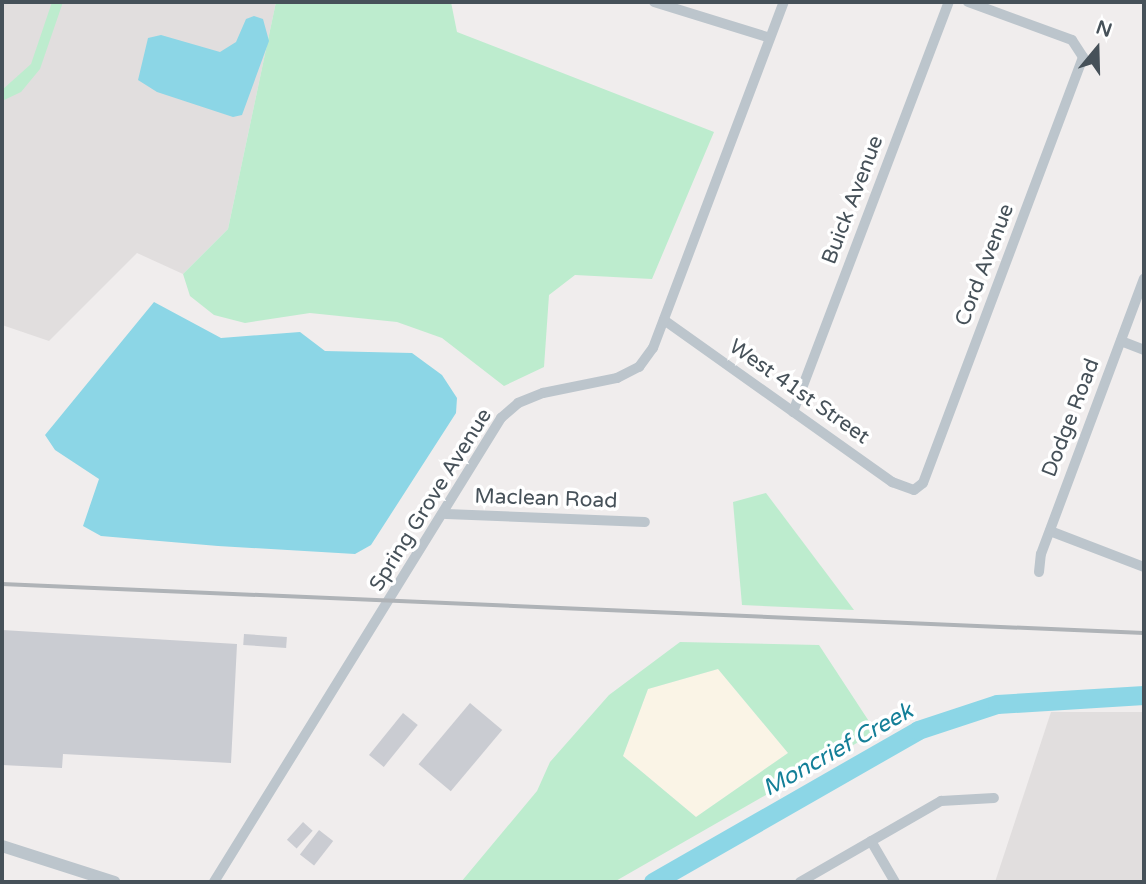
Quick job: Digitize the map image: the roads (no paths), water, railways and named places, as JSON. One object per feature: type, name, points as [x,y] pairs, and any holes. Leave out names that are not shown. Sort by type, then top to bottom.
[{"type":"street","points":[[654,2],[770,38]]},
{"type":"street","name":"Spring Grove Avenue","points":[[214,882],[446,514],[502,418],[519,402],[617,379],[639,367],[664,320],[784,2]]},
{"type":"street","name":"Buick Avenue","points":[[793,412],[949,2]]},
{"type":"street","name":"Cord Avenue","points":[[914,490],[927,474],[1081,65],[1081,50],[1072,40],[968,2]]},
{"type":"street","name":"Dodge Road","points":[[1039,572],[1050,531],[1144,279]]},
{"type":"street","name":"West 41st Street","points":[[664,320],[892,482],[914,490]]},
{"type":"street","points":[[1121,341],[1144,350]]},
{"type":"street","name":"Maclean Road","points":[[446,514],[645,522]]},
{"type":"street","points":[[1050,531],[1144,567]]},
{"type":"street","points":[[800,882],[940,801],[994,798]]},
{"type":"street","points":[[871,841],[895,882]]},
{"type":"street","points":[[2,846],[114,882]]},
{"type":"water","points":[[254,16],[263,19],[269,41],[242,115],[233,117],[157,92],[138,80],[148,38],[161,35],[220,52],[236,42],[246,19]]},
{"type":"water","points":[[154,302],[221,338],[300,332],[325,351],[412,353],[442,375],[457,398],[456,413],[371,545],[355,554],[218,546],[101,536],[83,526],[99,479],[55,450],[45,435]]},
{"type":"waterway","name":"Moncrief Creek","points":[[653,882],[918,730],[997,704],[1144,695]]},
{"type":"railway","points":[[2,584],[1144,633]]}]
